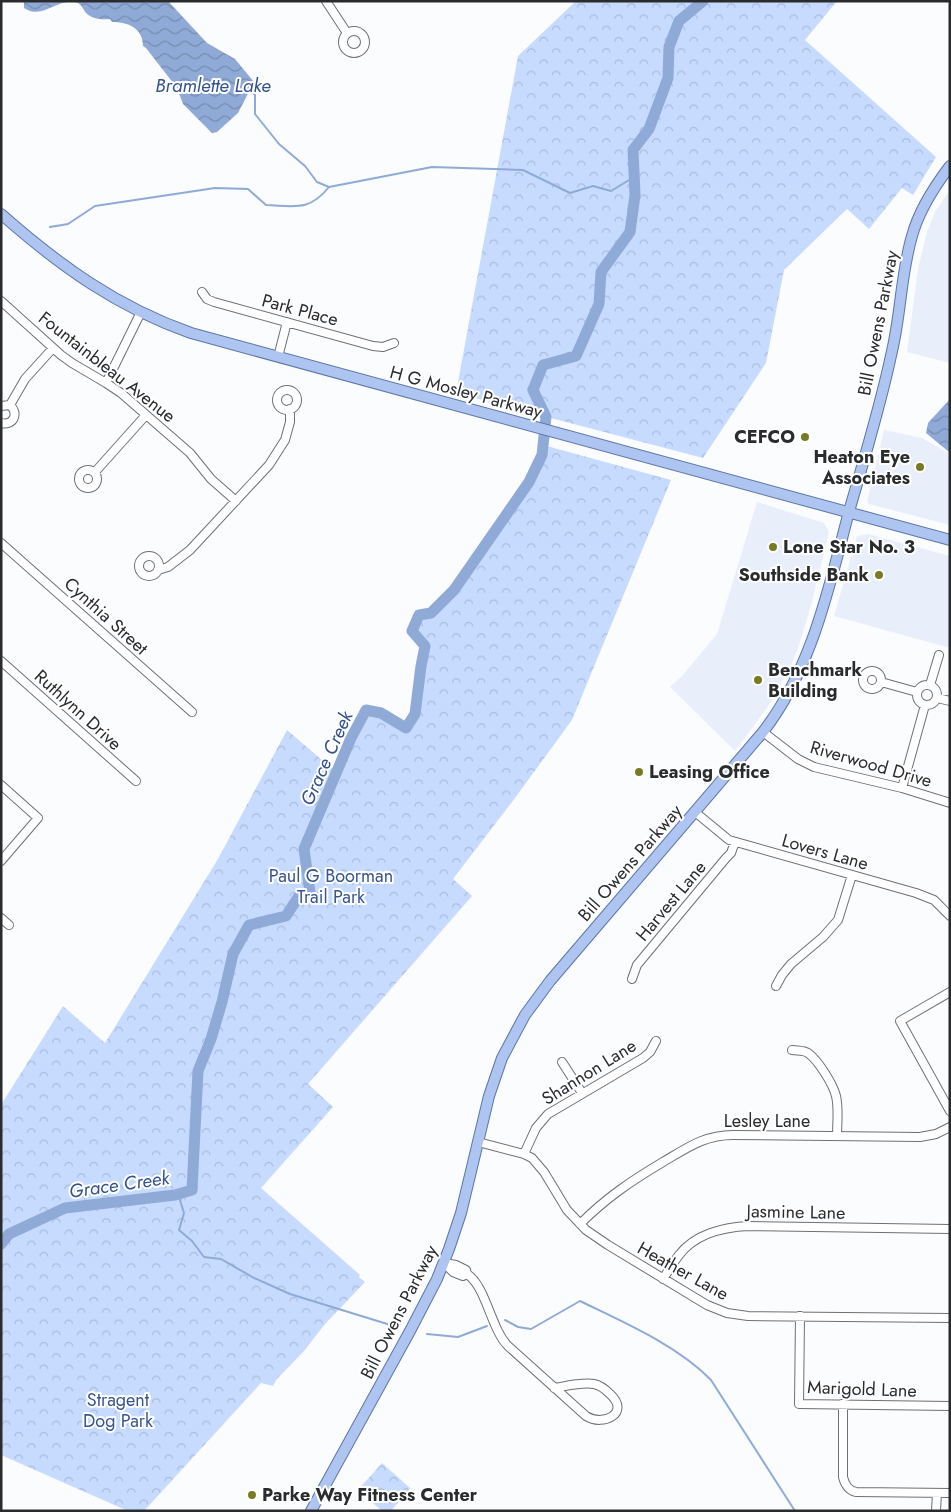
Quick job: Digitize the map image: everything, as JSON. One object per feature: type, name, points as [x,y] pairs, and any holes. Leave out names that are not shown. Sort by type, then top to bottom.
[{"type":"main road","name":"Bill Owens Parkway","points":[[311,1511],[410,1331],[444,1263],[461,1213],[489,1096],[502,1058],[525,1015],[550,981],[763,732],[788,696],[819,622],[849,513],[892,353],[912,235],[928,200],[950,166]]},
{"type":"main road","name":"H G Mosley Parkway","points":[[1,214],[36,245],[72,272],[116,300],[191,333],[950,540]]},
{"type":"street","points":[[326,1],[348,33]]},
{"type":"street","name":"Park Place","points":[[202,292],[207,299],[214,302],[377,346],[383,347],[394,343]]},
{"type":"street","name":"Fountainbleau Avenue","points":[[1,301],[72,363],[117,389],[193,455],[211,479],[236,501]]},
{"type":"street","points":[[106,383],[141,312]]},
{"type":"street","points":[[278,357],[287,322]]},
{"type":"street","points":[[1,423],[9,424],[14,419],[15,413],[5,405],[53,348]]},
{"type":"street","points":[[158,570],[168,567],[186,554],[269,465],[285,440],[290,422],[290,409]]},
{"type":"street","points":[[95,472],[146,415]]},
{"type":"street","name":"Cynthia Street","points":[[1,543],[192,712]]},
{"type":"street","points":[[930,685],[939,655]]},
{"type":"street","name":"Ruthlynn Drive","points":[[1,661],[136,781]]},
{"type":"street","points":[[881,682],[917,692]]},
{"type":"street","points":[[930,685],[935,689],[938,698],[928,706],[924,705],[917,699],[917,692],[921,687],[930,685]]},
{"type":"street","points":[[938,698],[950,701]]},
{"type":"street","points":[[902,788],[924,705]]},
{"type":"street","name":"Riverwood Drive","points":[[763,732],[790,754],[809,765],[902,788],[950,803]]},
{"type":"street","points":[[1,786],[38,818],[1,861]]},
{"type":"street","name":"Lovers Lane","points":[[695,812],[725,837],[735,842],[928,897],[939,904],[950,916]]},
{"type":"street","name":"Harvest Lane","points":[[632,980],[637,965],[726,858],[735,842]]},
{"type":"street","points":[[776,986],[791,964],[823,937],[838,920],[852,875]]},
{"type":"street","points":[[1,918],[9,925]]},
{"type":"street","points":[[950,992],[900,1021],[950,1111]]},
{"type":"street","name":"Shannon Lane","points":[[524,1154],[533,1134],[544,1117],[643,1058],[650,1052],[656,1041]]},
{"type":"street","points":[[792,1050],[805,1052],[810,1055],[832,1085],[837,1102],[837,1136]]},
{"type":"street","points":[[562,1062],[582,1094]]},
{"type":"street","name":"Lesley Lane","points":[[580,1224],[604,1201],[628,1183],[696,1142],[705,1139],[721,1135],[925,1136],[936,1134],[950,1127]]},
{"type":"street","name":"Heather Lane","points":[[478,1142],[524,1154],[532,1158],[539,1165],[567,1210],[580,1224],[608,1245],[707,1305],[727,1313],[748,1316],[950,1318]]},
{"type":"street","name":"Jasmine Lane","points":[[663,1278],[678,1256],[688,1247],[711,1233],[730,1227],[950,1229]]},
{"type":"street","points":[[444,1263],[453,1272],[462,1276],[467,1274],[476,1283],[505,1343],[554,1388],[586,1416],[592,1420],[609,1418],[614,1416],[617,1411],[618,1405],[616,1400],[600,1386],[587,1384],[554,1388]]},
{"type":"street","name":"Marigold Lane","points":[[800,1316],[799,1404],[950,1406]]},
{"type":"street","points":[[843,1404],[843,1477],[844,1483],[848,1488],[856,1492],[950,1493]]},
{"type":"street","points":[[936,1511],[937,1493]]},
{"type":"shaded area","points":[[950,190],[950,363],[907,352],[918,269],[927,232],[935,212]]},
{"type":"shaded area","points":[[884,430],[922,438],[950,454],[950,525],[867,502]]},
{"type":"shaded area","points":[[757,502],[824,523],[829,532],[811,606],[794,659],[767,708],[735,751],[670,687],[682,676],[717,634]]},
{"type":"shaded area","points":[[868,534],[950,556],[950,648],[834,616],[857,536]]},
{"type":"green space","points":[[576,1],[837,1],[805,40],[936,157],[913,195],[902,188],[869,229],[847,209],[784,270],[766,363],[703,458],[456,393],[518,56]]},
{"type":"green space","name":"Paul G Boorman Trail Park","points":[[543,445],[671,480],[572,720],[453,879],[472,896],[308,1084],[333,1107],[261,1188],[360,1275],[359,1277],[365,1282],[325,1324],[304,1351],[276,1380],[273,1386],[261,1383],[144,1511],[128,1511],[1,1455],[1,1105],[63,1006],[105,1043],[218,859],[287,730],[337,773],[351,738],[366,710],[381,713],[407,728],[415,714],[425,646],[412,631],[419,615],[431,613],[454,590],[529,482],[542,455]]},
{"type":"green space","points":[[382,1463],[410,1488],[391,1511],[382,1511],[358,1490]]},
{"type":"water","name":"Bramlette Lake","points":[[24,1],[168,1],[207,43],[235,59],[254,82],[238,113],[217,132],[212,133],[183,104],[177,88],[143,46],[140,35],[134,27],[124,23],[112,22],[110,19],[92,17],[76,2],[66,2],[37,12],[24,8]]},
{"type":"water","points":[[950,399],[949,452],[926,433],[928,423]]},
{"type":"waterway","name":"Grace Creek","points":[[1,1244],[9,1234],[65,1208],[175,1195],[192,1190],[198,1071],[211,1039],[233,954],[249,925],[286,916],[299,896],[310,892],[304,849],[351,738],[366,710],[381,713],[406,728],[415,714],[425,646],[412,631],[419,615],[431,613],[454,590],[529,482],[542,455],[546,417],[533,390],[543,365],[576,356],[599,304],[601,272],[630,232],[635,195],[633,150],[649,129],[668,78],[669,47],[679,21],[703,1]]},
{"type":"waterway","points":[[250,90],[255,95],[255,114],[279,144],[305,166],[317,182],[329,187]]},
{"type":"waterway","points":[[50,227],[68,224],[95,206],[215,188],[248,189],[266,205],[300,206],[315,200],[329,187],[432,167],[523,170],[570,193],[593,186],[611,191],[634,177]]},
{"type":"waterway","points":[[185,1192],[180,1200],[184,1213],[179,1230],[192,1241],[204,1257],[221,1259],[254,1278],[290,1294],[397,1327]]},
{"type":"waterway","points":[[505,1320],[518,1327],[531,1329],[580,1301],[666,1345],[697,1367],[711,1380],[795,1511]]},
{"type":"waterway","points":[[427,1334],[458,1337],[487,1326]]},
{"type":"place","name":"CEFCO","points":[[805,437]]},
{"type":"place","name":"Heaton Eye Associates","points":[[920,467]]},
{"type":"place","name":"Lone Star No. 3","points":[[773,547]]},
{"type":"place","name":"Southside Bank","points":[[879,575]]},
{"type":"place","name":"Benchmark Building","points":[[758,680]]},
{"type":"place","name":"Leasing Office","points":[[639,772]]},
{"type":"place","name":"Parke Way Fitness Center","points":[[252,1495]]},
{"type":"park label","name":"Stragent Dog Park","points":[[118,1410]]}]
